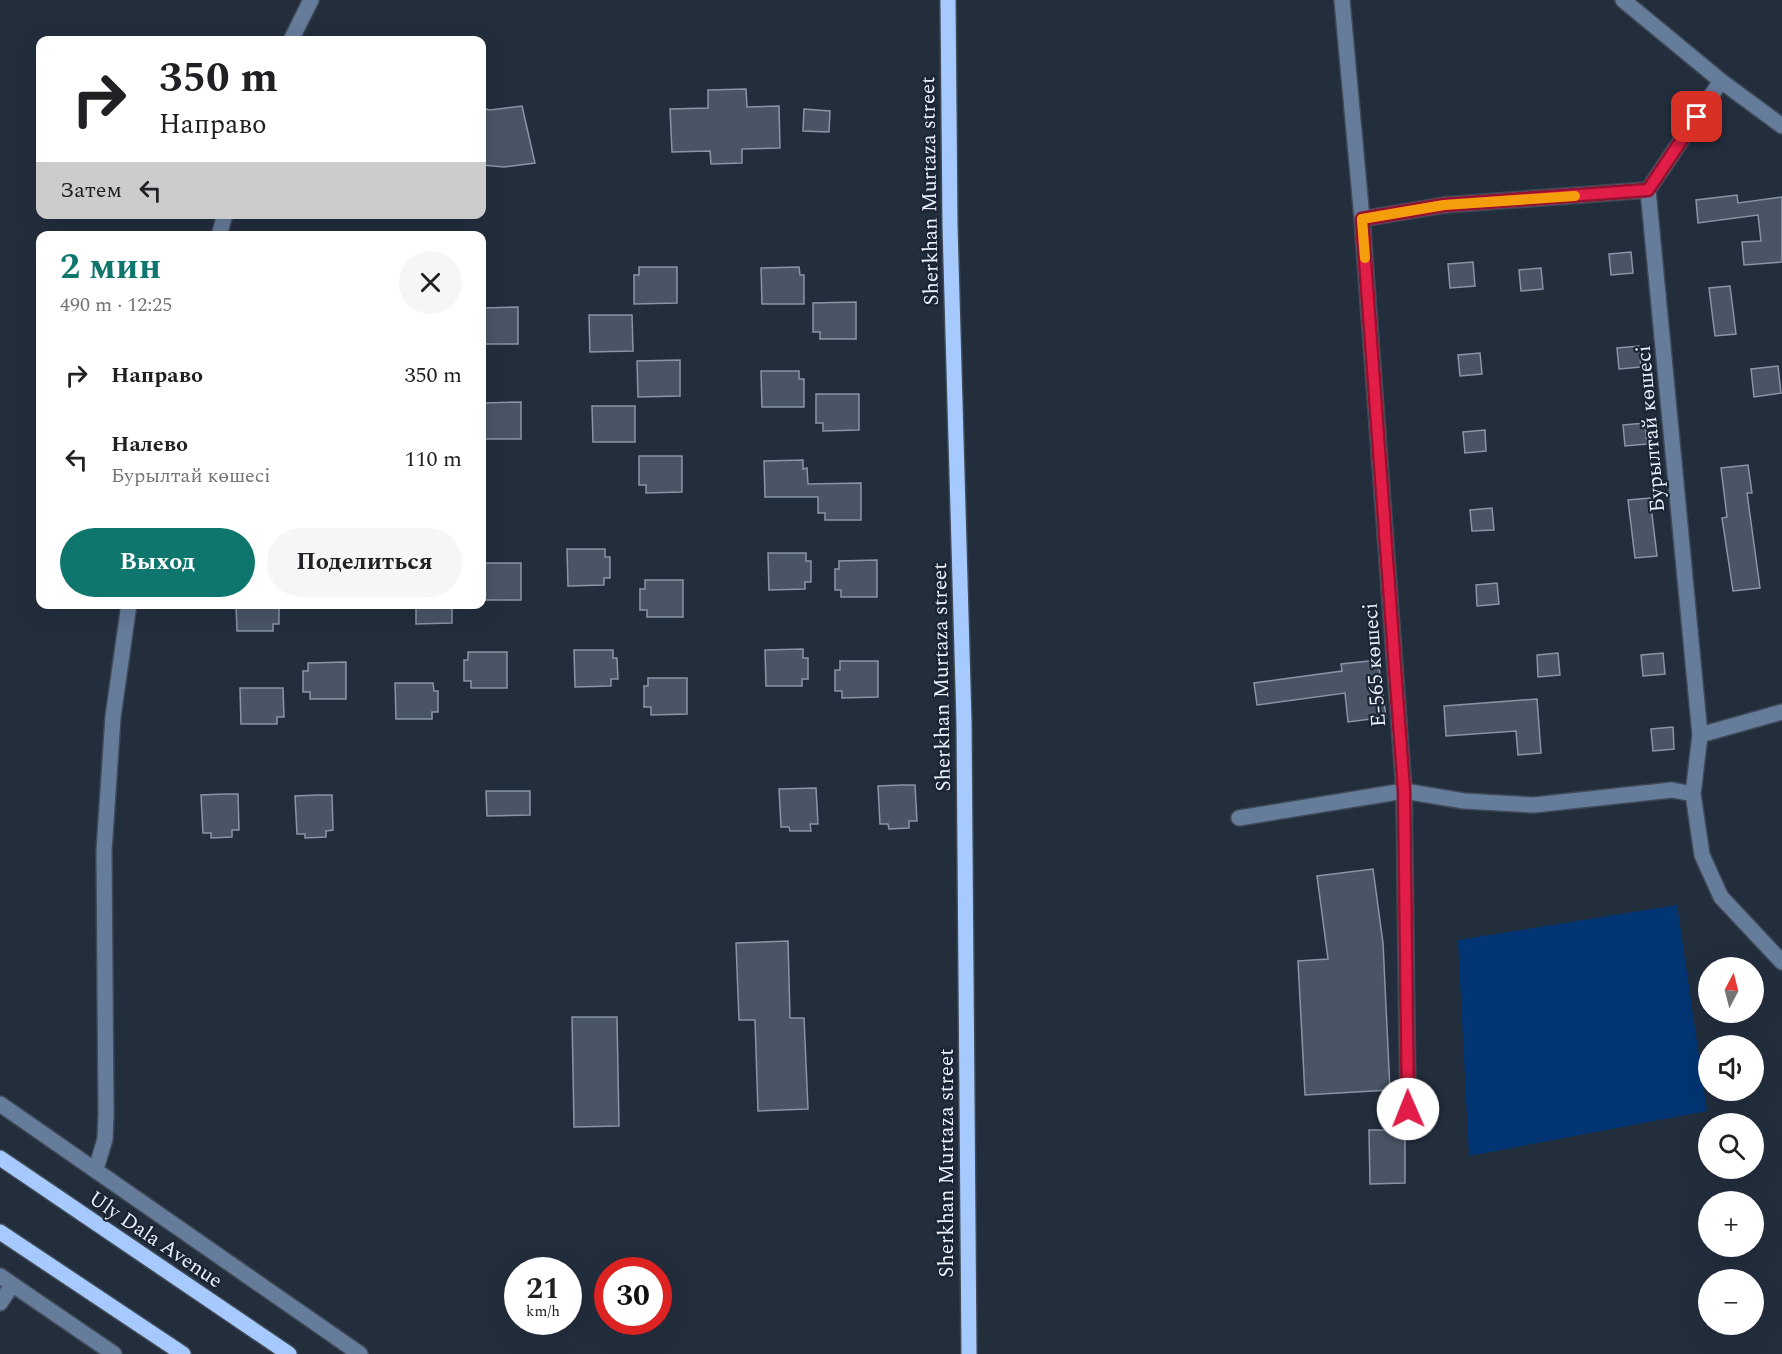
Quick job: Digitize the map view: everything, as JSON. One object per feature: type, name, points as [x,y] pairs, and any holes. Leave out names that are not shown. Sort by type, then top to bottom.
[{"type":"main road","name":"Sherkhan Murtaza street","points":[[948,0],[950,226],[964,722],[969,1354]]},
{"type":"main road","name":"Uly Dala Avenue","points":[[0,1158],[289,1354]]},
{"type":"main road","points":[[0,1232],[183,1354]]},
{"type":"street","points":[[293,36],[311,0]]},
{"type":"street","name":"Е-565 көшесі","points":[[1342,0],[1362,219],[1404,790],[1408,1109]]},
{"type":"street","points":[[1623,0],[1721,81],[1782,126]]},
{"type":"street","points":[[1362,219],[1444,205],[1648,190],[1721,81]]},
{"type":"street","name":"Бурылтай көшесі","points":[[1648,190],[1700,735],[1693,794],[1702,855],[1721,897],[1782,962]]},
{"type":"street","points":[[96,1169],[105,1139],[106,1115],[104,851],[113,717],[128,609]]},
{"type":"street","points":[[1700,735],[1782,712]]},
{"type":"street","points":[[1239,818],[1404,790],[1464,801],[1534,805],[1672,790],[1693,794]]},
{"type":"street","points":[[0,1104],[360,1354]]},
{"type":"street","points":[[0,1303],[6,1281],[114,1354]]},
{"type":"shaded area","points":[[1677,905],[1698,1049],[1698,1101],[1706,1101],[1707,1111],[1469,1156],[1458,940]]},
{"type":"building","points":[[746,89],[747,107],[779,106],[780,148],[742,149],[742,163],[711,164],[710,151],[672,152],[670,109],[708,108],[708,90]]},
{"type":"building","points":[[522,106],[535,163],[504,167],[486,165],[486,109]]},
{"type":"building","points":[[804,109],[830,111],[829,132],[803,131]]},
{"type":"building","points":[[1737,195],[1738,203],[1782,197],[1782,262],[1744,265],[1742,242],[1761,241],[1758,215],[1698,223],[1696,200]]},
{"type":"building","points":[[1631,252],[1633,273],[1611,275],[1609,254]]},
{"type":"building","points":[[1473,262],[1475,286],[1450,288],[1448,264]]},
{"type":"building","points":[[639,267],[677,267],[677,303],[634,304],[634,275],[639,275]]},
{"type":"building","points":[[799,267],[800,275],[804,275],[804,304],[762,304],[761,268]]},
{"type":"building","points":[[1541,268],[1543,289],[1521,291],[1519,270]]},
{"type":"building","points":[[1730,286],[1736,334],[1715,336],[1709,288]]},
{"type":"building","points":[[856,302],[856,339],[820,339],[820,332],[813,332],[813,303]]},
{"type":"building","points":[[518,307],[518,344],[486,344],[486,308]]},
{"type":"building","points":[[589,315],[632,315],[633,351],[590,352]]},
{"type":"building","points":[[1639,346],[1641,367],[1619,369],[1617,348]]},
{"type":"building","points":[[1480,353],[1482,374],[1460,376],[1458,355]]},
{"type":"building","points":[[680,360],[680,396],[638,397],[637,361]]},
{"type":"building","points":[[1778,366],[1781,393],[1754,397],[1751,369]]},
{"type":"building","points":[[761,371],[799,371],[799,379],[804,379],[804,407],[762,407]]},
{"type":"building","points":[[816,394],[859,394],[859,430],[823,431],[823,423],[816,423]]},
{"type":"building","points":[[521,402],[521,439],[486,439],[486,403]]},
{"type":"building","points":[[592,406],[635,406],[635,442],[593,442]]},
{"type":"building","points":[[1645,423],[1647,444],[1625,446],[1623,425]]},
{"type":"building","points":[[1485,430],[1486,451],[1465,453],[1463,432]]},
{"type":"building","points":[[639,456],[682,456],[682,492],[646,493],[646,485],[639,485]]},
{"type":"building","points":[[803,460],[803,469],[807,468],[808,484],[861,483],[861,520],[825,520],[825,513],[818,513],[818,497],[765,497],[764,461]]},
{"type":"building","points":[[1748,465],[1752,493],[1747,493],[1760,588],[1733,591],[1722,518],[1727,517],[1721,468]]},
{"type":"building","points":[[1650,498],[1657,556],[1635,558],[1628,500]]},
{"type":"building","points":[[1492,508],[1494,530],[1472,531],[1470,510]]},
{"type":"building","points":[[567,549],[605,549],[605,557],[610,557],[610,578],[604,578],[604,585],[568,586]]},
{"type":"building","points":[[768,553],[806,553],[806,561],[811,561],[811,582],[805,582],[805,589],[769,590]]},
{"type":"building","points":[[877,560],[877,597],[841,597],[841,590],[835,590],[835,569],[839,569],[839,561]]},
{"type":"building","points":[[486,563],[521,563],[521,600],[486,600]]},
{"type":"building","points":[[645,580],[683,580],[683,617],[647,617],[647,610],[640,610],[640,589],[645,589]]},
{"type":"building","points":[[1497,583],[1499,604],[1477,606],[1476,585]]},
{"type":"building","points":[[236,609],[279,609],[279,624],[273,624],[273,631],[237,631]]},
{"type":"building","points":[[416,609],[452,609],[452,623],[416,624]]},
{"type":"building","points":[[803,649],[803,658],[808,658],[808,679],[802,679],[802,686],[766,686],[765,650]]},
{"type":"building","points":[[574,650],[613,650],[613,658],[617,658],[618,679],[611,679],[611,686],[575,687]]},
{"type":"building","points":[[468,652],[507,652],[507,688],[471,688],[471,681],[464,681],[464,660],[468,660]]},
{"type":"building","points":[[1558,653],[1560,675],[1538,677],[1537,655]]},
{"type":"building","points":[[1663,653],[1665,674],[1643,676],[1641,655]]},
{"type":"building","points":[[1378,660],[1386,717],[1348,722],[1345,693],[1257,705],[1254,683],[1342,671],[1341,664]]},
{"type":"building","points":[[840,661],[878,661],[878,697],[842,698],[842,691],[835,691],[835,670],[840,670]]},
{"type":"building","points":[[346,662],[346,699],[310,699],[310,692],[303,692],[303,671],[308,671],[308,663]]},
{"type":"building","points":[[648,678],[687,678],[687,714],[651,715],[651,707],[644,707],[644,686],[648,686]]},
{"type":"building","points":[[395,683],[433,683],[434,691],[438,691],[438,712],[432,712],[432,719],[396,719]]},
{"type":"building","points":[[240,688],[283,688],[284,717],[277,717],[277,724],[241,724]]},
{"type":"building","points":[[1537,699],[1541,753],[1518,755],[1516,731],[1446,736],[1444,706]]},
{"type":"building","points":[[1673,727],[1674,749],[1653,751],[1651,729]]},
{"type":"building","points":[[915,785],[917,821],[909,821],[909,828],[889,829],[888,824],[880,824],[878,786]]},
{"type":"building","points":[[816,788],[818,824],[810,824],[811,831],[790,831],[789,827],[781,827],[779,789]]},
{"type":"building","points":[[486,791],[530,791],[530,815],[487,816]]},
{"type":"building","points":[[238,794],[239,830],[232,830],[232,837],[211,838],[211,833],[203,833],[201,795]]},
{"type":"building","points":[[332,795],[333,830],[326,831],[326,837],[305,838],[305,834],[297,834],[295,796]]},
{"type":"building","points":[[1373,869],[1383,943],[1390,1090],[1305,1095],[1298,961],[1328,959],[1317,876]]},
{"type":"building","points":[[788,941],[790,1018],[804,1018],[808,1109],[758,1111],[755,1020],[739,1020],[736,943]]},
{"type":"building","points":[[572,1017],[617,1017],[619,1126],[574,1127]]},
{"type":"building","points":[[1369,1130],[1405,1130],[1405,1183],[1370,1184]]},
{"type":"slow traffic","points":[[1365,258],[1362,219],[1444,205],[1575,196]]},
{"type":"route","points":[[1408,1109],[1404,790],[1362,219],[1444,205],[1648,190],[1697,117]]}]
